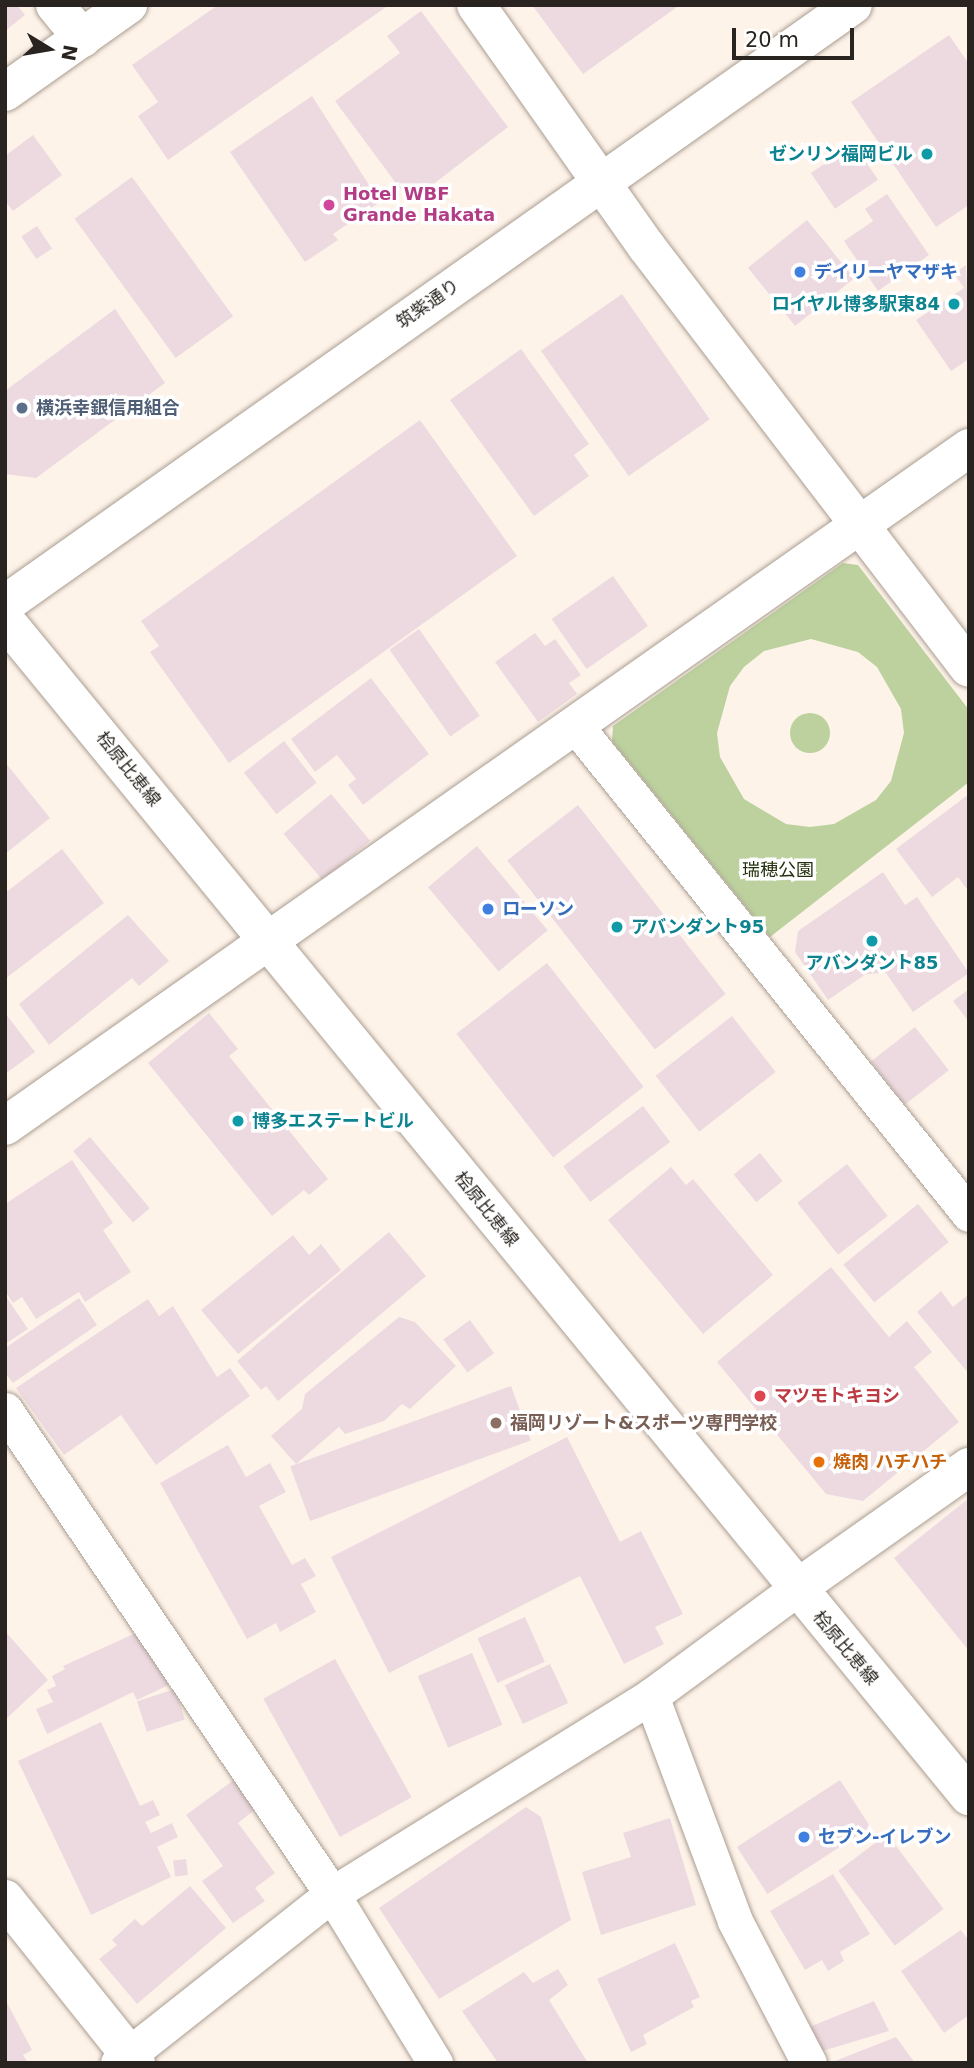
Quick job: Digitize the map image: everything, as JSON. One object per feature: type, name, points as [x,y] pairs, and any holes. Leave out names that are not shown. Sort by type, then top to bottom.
[{"type":"street","points":[[55,5],[82,38]]},
{"type":"street","points":[[5,92],[128,5]]},
{"type":"street","points":[[477,5],[569,131],[600,182],[969,668]]},
{"type":"street","name":"筑紫通り","points":[[5,604],[853,5]]},
{"type":"street","points":[[5,1126],[969,447]]},
{"type":"street","name":"桧原比恵線","points":[[5,620],[796,1589],[969,1796]]},
{"type":"street","points":[[575,725],[969,1214]]},
{"type":"street","points":[[5,1410],[332,1894],[435,2063]]},
{"type":"street","points":[[5,1899],[128,2060],[332,1894],[651,1696],[969,1467]]},
{"type":"street","points":[[651,1696],[735,1922],[809,2063]]},
{"type":"green space","name":"瑞穂公園","points":[[843,563],[858,565],[969,710],[969,782],[770,937],[612,741],[613,726]],"holes":[[[811,639],[858,652],[877,667],[901,709],[904,733],[891,781],[876,800],[834,824],[810,827],[786,824],[744,799],[720,757],[717,733],[730,686],[744,667],[764,651]]]},
{"type":"green space","points":[[810,713],[824,719],[830,733],[824,747],[810,753],[796,747],[790,733],[796,719]]},
{"type":"building","points":[[5,5],[17,5],[25,15],[5,31]]},
{"type":"building","points":[[218,5],[389,5],[168,160],[138,116],[158,102],[132,65]]},
{"type":"building","points":[[532,5],[680,5],[583,74]]},
{"type":"building","points":[[421,11],[508,127],[410,202],[335,101],[400,53],[387,36]]},
{"type":"building","name":"ゼンリン福岡ビル","points":[[949,35],[969,64],[969,205],[936,227],[851,102]]},
{"type":"building","points":[[312,96],[380,202],[333,234],[338,240],[305,262],[230,152]]},
{"type":"building","points":[[33,135],[62,175],[13,211],[5,201],[5,156]]},
{"type":"building","points":[[854,144],[878,180],[835,209],[811,173]]},
{"type":"building","points":[[132,177],[233,316],[176,358],[75,219]]},
{"type":"building","points":[[887,194],[929,255],[878,291],[844,241],[873,221],[865,209]]},
{"type":"building","name":"デイリーヤマザキ","points":[[807,220],[854,278],[795,326],[748,268]]},
{"type":"building","points":[[37,226],[52,248],[36,259],[21,237]]},
{"type":"building","name":"ロイヤル博多駅東84","points":[[966,265],[969,359],[951,371],[916,320],[964,288],[954,273]]},
{"type":"building","points":[[622,294],[710,419],[629,476],[541,351]]},
{"type":"building","points":[[115,309],[165,383],[36,478],[5,474],[5,391]]},
{"type":"building","points":[[521,349],[589,444],[574,455],[589,476],[534,516],[450,400]]},
{"type":"building","points":[[420,420],[517,556],[229,763],[150,652],[159,646],[141,621]]},
{"type":"building","points":[[613,576],[648,626],[587,669],[552,619]]},
{"type":"building","points":[[419,629],[480,716],[450,736],[390,650]]},
{"type":"building","points":[[535,633],[545,646],[555,639],[581,675],[569,683],[577,694],[538,722],[495,662]]},
{"type":"building","points":[[371,678],[429,754],[363,805],[348,785],[356,779],[337,755],[315,772],[291,739]]},
{"type":"building","points":[[284,741],[317,783],[276,814],[244,772]]},
{"type":"building","points":[[5,762],[50,818],[5,854]]},
{"type":"building","points":[[331,794],[370,841],[323,881],[284,834]]},
{"type":"building","points":[[969,794],[969,892],[958,877],[932,897],[896,849]]},
{"type":"building","name":"アバンダント95","points":[[578,805],[726,994],[655,1050],[507,860]]},
{"type":"building","name":"ローソン","points":[[477,846],[548,930],[499,971],[428,887]]},
{"type":"building","points":[[62,849],[104,903],[5,979],[5,893]]},
{"type":"building","name":"アバンダント85","points":[[883,872],[905,905],[917,897],[969,973],[913,1012],[886,973],[866,974],[828,1000],[795,952],[798,931]]},
{"type":"building","points":[[128,915],[169,961],[139,986],[132,978],[49,1045],[19,1004]]},
{"type":"building","points":[[547,963],[644,1087],[553,1158],[456,1034]]},
{"type":"building","points":[[969,989],[969,1022],[953,1001]]},
{"type":"building","points":[[5,1013],[35,1052],[5,1074]]},
{"type":"building","name":"博多エステートビル","points":[[209,1013],[238,1049],[229,1056],[328,1179],[309,1195],[304,1190],[272,1216],[148,1063]]},
{"type":"building","points":[[732,1016],[776,1072],[699,1132],[656,1076]]},
{"type":"building","points":[[915,1027],[949,1070],[905,1105],[871,1061]]},
{"type":"building","points":[[643,1106],[670,1142],[590,1202],[563,1166]]},
{"type":"building","points":[[90,1137],[150,1208],[133,1222],[73,1151]]},
{"type":"building","points":[[760,1153],[783,1181],[756,1202],[734,1174]]},
{"type":"building","points":[[72,1160],[113,1223],[103,1230],[131,1272],[85,1302],[79,1292],[36,1319],[22,1297],[13,1303],[5,1291],[5,1204]]},
{"type":"building","points":[[847,1164],[888,1216],[838,1255],[797,1203]]},
{"type":"building","points":[[671,1167],[686,1185],[693,1179],[773,1275],[703,1334],[608,1220]]},
{"type":"building","points":[[918,1204],[949,1242],[874,1302],[843,1264]]},
{"type":"building","points":[[389,1232],[426,1276],[278,1401],[266,1386],[261,1390],[237,1361]]},
{"type":"building","points":[[293,1235],[309,1255],[321,1244],[341,1270],[238,1354],[201,1310]]},
{"type":"building","points":[[831,1267],[889,1337],[907,1321],[932,1352],[914,1367],[959,1422],[863,1501],[826,1494],[717,1362]]},
{"type":"building","points":[[941,1291],[953,1307],[969,1294],[969,1374],[917,1312]]},
{"type":"building","points":[[5,1295],[28,1329],[5,1344]]},
{"type":"building","points":[[79,1298],[97,1325],[13,1383],[5,1373],[5,1348]]},
{"type":"building","points":[[148,1299],[159,1316],[173,1306],[217,1377],[230,1368],[250,1396],[156,1465],[121,1415],[64,1455],[16,1388]]},
{"type":"building","points":[[399,1317],[415,1322],[456,1366],[410,1409],[402,1404],[384,1421],[345,1434],[339,1427],[296,1464],[271,1436],[302,1409],[305,1394]]},
{"type":"building","points":[[470,1320],[494,1353],[467,1373],[443,1339]]},
{"type":"building","points":[[511,1386],[531,1441],[310,1521],[290,1466]]},
{"type":"building","points":[[567,1437],[620,1542],[641,1531],[683,1614],[655,1627],[664,1644],[624,1664],[580,1576],[389,1673],[331,1557]]},
{"type":"building","points":[[228,1445],[246,1477],[270,1463],[286,1492],[259,1506],[292,1565],[305,1558],[316,1576],[301,1584],[316,1612],[280,1632],[276,1623],[247,1639],[160,1483]]},
{"type":"building","points":[[969,1498],[969,1651],[894,1558]]},
{"type":"building","points":[[525,1617],[545,1662],[497,1683],[477,1638]]},
{"type":"building","points":[[5,1631],[48,1680],[5,1720]]},
{"type":"building","points":[[138,1632],[173,1683],[137,1700],[133,1692],[47,1734],[36,1709],[53,1702],[47,1690],[56,1686],[52,1676],[65,1669],[63,1666]]},
{"type":"building","points":[[472,1653],[502,1725],[448,1748],[418,1676]]},
{"type":"building","points":[[335,1659],[412,1797],[340,1837],[263,1699]]},
{"type":"building","points":[[550,1664],[568,1703],[523,1724],[505,1685]]},
{"type":"building","points":[[175,1689],[185,1719],[147,1732],[137,1701]]},
{"type":"building","points":[[101,1722],[140,1806],[153,1800],[160,1815],[145,1822],[151,1833],[172,1823],[178,1837],[157,1847],[171,1877],[91,1915],[18,1761]]},
{"type":"building","points":[[235,1779],[256,1809],[238,1823],[275,1873],[255,1888],[265,1901],[233,1923],[202,1881],[223,1866],[186,1815]]},
{"type":"building","name":"セブン-イレブン","points":[[840,1780],[870,1827],[767,1894],[737,1847]]},
{"type":"building","points":[[526,1807],[541,1817],[571,1920],[439,1999],[379,1908]]},
{"type":"building","points":[[670,1818],[696,1905],[601,1935],[582,1872],[631,1857],[623,1833]]},
{"type":"building","points":[[887,1834],[944,1909],[895,1946],[838,1871]]},
{"type":"building","points":[[186,1859],[188,1875],[175,1876],[173,1861]]},
{"type":"building","points":[[833,1874],[870,1934],[840,1952],[844,1961],[828,1971],[822,1960],[805,1970],[770,1911]]},
{"type":"building","points":[[190,1886],[226,1928],[137,2004],[99,1959],[117,1945],[112,1940],[135,1919],[142,1926]]},
{"type":"building","points":[[961,1930],[969,1941],[969,2015],[944,2033],[901,1971]]},
{"type":"building","points":[[675,1943],[700,1997],[691,2001],[694,2007],[643,2035],[647,2044],[631,2052],[597,1979]]},
{"type":"building","points":[[558,1969],[568,1985],[549,2000],[588,2063],[498,2063],[462,2011],[524,1972],[533,1983]]},
{"type":"building","points":[[5,1999],[32,2050],[23,2055],[28,2063],[5,2063]]},
{"type":"building","points":[[874,2001],[889,2031],[819,2052],[809,2027]]},
{"type":"building","points":[[896,2037],[915,2063],[835,2061]]},
{"type":"place","name":"ゼンリン福岡ビル","points":[[927,154]]},
{"type":"place","name":"Hotel WBF Grande Hakata","points":[[329,205]]},
{"type":"place","name":"デイリーヤマザキ","points":[[800,272]]},
{"type":"place","name":"ロイヤル博多駅東84","points":[[954,304]]},
{"type":"place","name":"横浜幸銀信用組合","points":[[22,408]]},
{"type":"place","name":"ローソン","points":[[488,909]]},
{"type":"place","name":"アバンダント95","points":[[617,927]]},
{"type":"place","name":"アバンダント85","points":[[872,941]]},
{"type":"place","name":"博多エステートビル","points":[[238,1121]]},
{"type":"place","name":"マツモトキヨシ","points":[[760,1396]]},
{"type":"place","name":"福岡リゾート&スポーツ専門学校","points":[[496,1423]]},
{"type":"place","name":"焼肉 ハチハチ","points":[[819,1462]]},
{"type":"place","name":"セブン-イレブン","points":[[804,1837]]}]
